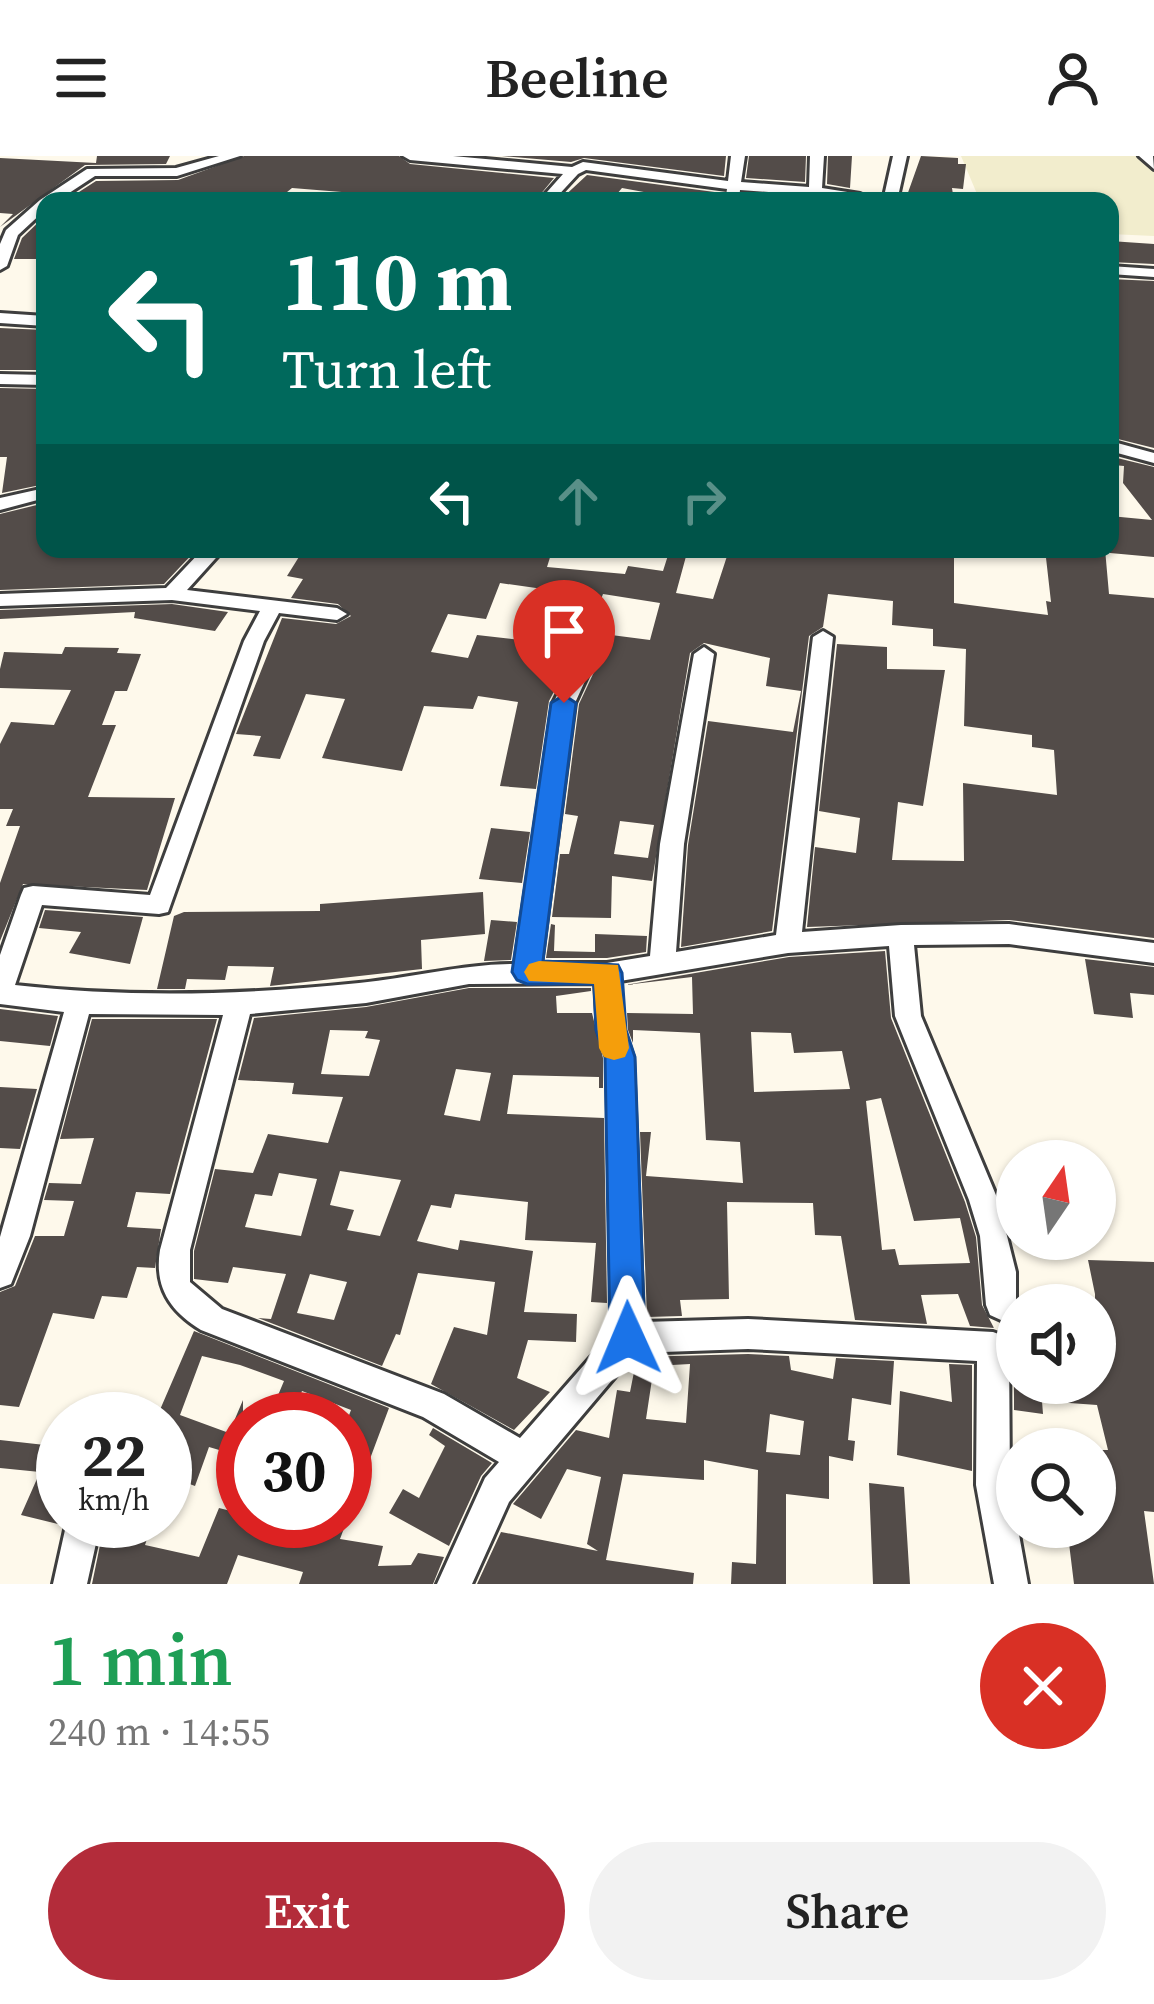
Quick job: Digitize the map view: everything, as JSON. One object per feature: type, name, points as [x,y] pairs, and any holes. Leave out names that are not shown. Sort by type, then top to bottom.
[{"type":"street","points":[[61,192],[92,172],[177,172],[233,156]]},
{"type":"street","points":[[410,156],[578,169],[720,192]]},
{"type":"street","points":[[555,192],[578,169],[601,156]]},
{"type":"street","points":[[732,192],[738,156]]},
{"type":"street","points":[[815,192],[817,156]]},
{"type":"street","points":[[892,192],[901,156]]},
{"type":"street","points":[[1146,156],[1154,165]]},
{"type":"street","points":[[0,266],[6,232],[36,209]]},
{"type":"street","points":[[0,216],[36,219]]},
{"type":"street","points":[[1119,271],[1154,273]]},
{"type":"street","points":[[0,318],[36,320]]},
{"type":"street","points":[[0,379],[36,380]]},
{"type":"street","points":[[1119,448],[1154,458]]},
{"type":"street","points":[[0,504],[36,495]]},
{"type":"street","points":[[172,594],[206,558]]},
{"type":"street","points":[[0,600],[172,594],[337,614]]},
{"type":"street","points":[[273,606],[254,641],[159,905],[33,895],[0,994],[79,1003],[239,1005],[366,993],[469,974],[608,973],[788,943],[902,935],[1009,934],[1154,953]]},
{"type":"street","points":[[788,943],[823,637]]},
{"type":"street","points":[[662,962],[672,844],[704,654]]},
{"type":"street","points":[[527,972],[564,703],[580,670]]},
{"type":"street","points":[[902,935],[911,1029],[951,1112],[992,1235],[1003,1284]]},
{"type":"street","points":[[454,1584],[497,1490],[628,1338],[620,1057],[611,1030],[608,973]]},
{"type":"street","points":[[0,1274],[79,1003]]},
{"type":"street","points":[[239,1005],[175,1250],[170,1274],[175,1290],[212,1321],[433,1405],[521,1457]]},
{"type":"street","points":[[628,1338],[748,1334],[994,1347],[993,1485],[1011,1584]]},
{"type":"street","points":[[70,1584],[78,1548]]},
{"type":"shaded area","points":[[961,156],[1141,156],[1154,172],[1154,236],[1119,234],[1119,192],[976,192]]},
{"type":"building","points":[[97,156],[170,156],[166,164],[85,165],[48,192],[36,192],[36,201],[0,227],[13,214],[0,213],[0,158],[96,163]]},
{"type":"building","points":[[244,156],[399,156],[410,164],[554,178],[542,192],[292,188],[287,192],[79,192],[96,181],[178,180]]},
{"type":"building","points":[[502,156],[726,156],[724,176],[584,158],[571,162]]},
{"type":"building","points":[[749,156],[806,156],[805,182],[746,178]]},
{"type":"building","points":[[828,156],[852,156],[850,188],[827,184]]},
{"type":"building","points":[[921,156],[958,158],[958,164],[966,164],[963,189],[908,192]]},
{"type":"building","points":[[587,175],[714,192],[622,188],[619,192],[569,192]]},
{"type":"building","points":[[36,225],[36,259],[14,259],[22,238]]},
{"type":"building","points":[[1119,242],[1154,244],[1154,264],[1119,262]]},
{"type":"building","points":[[1119,279],[1154,281],[1154,448],[1119,439]]},
{"type":"building","points":[[0,328],[36,330],[36,370],[0,370]]},
{"type":"building","points":[[0,388],[36,389],[36,486],[2,493],[7,457],[0,457]]},
{"type":"building","points":[[1119,458],[1154,467],[1154,557],[1119,554],[1119,517],[1152,520],[1123,483],[1124,466],[1119,466]]},
{"type":"building","points":[[36,505],[36,558],[189,558],[164,584],[0,590],[0,514]]},
{"type":"building","points":[[298,558],[550,558],[547,567],[625,574],[628,566],[663,571],[667,558],[686,558],[676,593],[713,599],[726,558],[954,558],[954,603],[1048,615],[1046,558],[1106,558],[1109,594],[1154,598],[1154,938],[1009,920],[807,927],[815,847],[856,853],[860,818],[819,811],[837,644],[887,647],[887,669],[945,670],[923,806],[898,802],[892,860],[964,861],[963,783],[1057,795],[1054,750],[1032,747],[1032,735],[964,726],[966,649],[933,646],[933,629],[892,625],[893,601],[828,594],[823,627],[809,636],[772,931],[681,947],[688,845],[708,721],[793,732],[801,691],[766,686],[770,658],[704,643],[690,653],[652,881],[612,876],[611,918],[552,917],[560,854],[569,854],[578,816],[565,814],[579,704],[594,672],[583,659],[569,663],[549,701],[536,789],[500,786],[518,702],[478,696],[473,709],[424,706],[402,771],[322,758],[345,699],[306,694],[280,759],[253,756],[261,736],[236,734],[282,618],[336,624],[351,616],[338,604],[291,598],[303,579],[287,576]],"holes":[[[500,583],[550,590],[532,634],[524,632],[520,640],[477,635],[468,658],[431,652],[448,614],[486,619]],[[603,594],[660,603],[650,640],[588,632]],[[620,821],[654,825],[648,858],[614,854]]]},
{"type":"building","points":[[172,604],[228,612],[215,631],[134,618],[135,612],[0,619],[0,610]]},
{"type":"building","points":[[65,647],[119,648],[117,653],[141,654],[127,691],[115,691],[102,725],[116,725],[88,797],[175,798],[147,890],[23,884],[0,941],[0,883],[20,826],[6,826],[13,809],[0,809],[0,744],[11,722],[54,725],[71,690],[0,688],[0,669],[4,652],[62,654]]},
{"type":"building","points":[[491,828],[530,832],[522,883],[479,879]]},
{"type":"building","points":[[483,892],[485,934],[421,940],[422,969],[270,986],[274,967],[228,966],[225,980],[187,979],[185,989],[157,989],[174,916],[184,912],[320,911],[320,904]]},
{"type":"building","points":[[45,910],[143,917],[130,964],[69,953],[81,932],[39,928]]},
{"type":"building","points":[[491,920],[517,922],[511,960],[484,961]]},
{"type":"building","points":[[551,924],[555,925],[554,951],[595,952],[595,934],[647,936],[646,952],[607,958],[546,958]]},
{"type":"building","points":[[885,951],[891,1018],[965,1202],[976,1237],[982,1305],[994,1328],[970,1326],[958,1294],[921,1295],[927,1324],[855,1320],[841,1236],[815,1235],[813,1203],[727,1202],[729,1299],[680,1300],[682,1316],[647,1317],[640,1132],[651,1132],[646,1176],[743,1183],[740,1142],[706,1140],[700,1033],[633,1030],[633,1043],[628,1030],[627,1013],[693,1014],[692,977],[625,985],[789,957]],"holes":[[[751,1032],[791,1033],[794,1053],[842,1051],[850,1089],[754,1092]],[[881,1098],[914,1221],[960,1218],[970,1263],[899,1265],[895,1249],[882,1250],[866,1101]]]},
{"type":"building","points":[[1085,959],[1154,967],[1154,995],[1130,993],[1133,1018],[1094,1014]]},
{"type":"building","points":[[469,988],[591,988],[556,996],[557,1013],[592,1013],[603,1058],[603,1088],[599,1088],[599,1077],[513,1075],[507,1114],[604,1118],[607,1303],[591,1302],[596,1243],[525,1240],[528,1202],[455,1194],[451,1208],[431,1205],[417,1241],[458,1250],[460,1240],[533,1251],[524,1312],[577,1314],[576,1342],[528,1340],[517,1378],[550,1392],[514,1430],[431,1384],[454,1327],[487,1335],[495,1282],[418,1273],[400,1335],[396,1334],[382,1366],[258,1318],[271,1319],[286,1274],[233,1267],[228,1283],[194,1279],[194,1251],[215,1169],[253,1173],[268,1134],[328,1143],[343,1097],[292,1094],[294,1083],[238,1080],[254,1018],[366,1007]],"holes":[[[330,1030],[368,1031],[365,1038],[380,1040],[369,1076],[321,1074]],[[456,1069],[491,1073],[480,1121],[444,1115]],[[340,1171],[401,1180],[380,1236],[347,1230],[354,1210],[330,1205]],[[279,1173],[317,1179],[301,1236],[245,1227],[255,1194],[272,1196]],[[310,1274],[347,1282],[334,1320],[297,1313]]]},
{"type":"building","points":[[0,1009],[58,1016],[50,1046],[0,1041]]},
{"type":"building","points":[[92,1019],[217,1019],[170,1194],[136,1192],[127,1227],[161,1229],[155,1268],[137,1267],[127,1298],[102,1296],[94,1319],[53,1313],[19,1407],[0,1405],[0,1292],[15,1286],[35,1236],[64,1236],[74,1201],[44,1200],[49,1183],[81,1184],[94,1138],[60,1139]]},
{"type":"building","points":[[0,1087],[37,1089],[20,1149],[0,1148]]},
{"type":"building","points":[[1088,1260],[1154,1262],[1154,1512],[1144,1511],[1154,1584],[1074,1584],[1070,1548],[1116,1548],[1116,1428],[1103,1428],[1097,1405],[1083,1404],[1116,1404],[1116,1284],[1093,1284]]},
{"type":"building","points":[[194,1331],[348,1392],[279,1392],[284,1381],[202,1356],[189,1392],[168,1392]]},
{"type":"building","points":[[789,1356],[791,1370],[833,1379],[836,1358],[894,1361],[891,1405],[852,1398],[848,1440],[855,1441],[853,1461],[829,1456],[829,1499],[786,1494],[786,1584],[731,1584],[732,1562],[756,1564],[758,1470],[704,1460],[704,1480],[623,1474],[606,1560],[694,1573],[693,1584],[477,1584],[501,1532],[598,1551],[587,1544],[601,1477],[567,1469],[541,1519],[513,1504],[576,1430],[609,1438],[617,1390],[630,1392],[637,1357]],"holes":[[[690,1364],[686,1423],[646,1419],[654,1366]],[[770,1414],[804,1421],[800,1455],[766,1452]]]},
{"type":"building","points":[[949,1364],[972,1365],[972,1471],[897,1455],[900,1391],[952,1402]]},
{"type":"building","points":[[372,1401],[389,1408],[372,1453]]},
{"type":"building","points":[[1014,1404],[1042,1404],[1043,1414],[1014,1410]]},
{"type":"building","points":[[192,1419],[216,1428],[216,1449],[209,1447],[195,1486]]},
{"type":"building","points":[[433,1428],[492,1463],[481,1476],[449,1546],[389,1513],[403,1489],[419,1498],[445,1446],[429,1435]]},
{"type":"building","points":[[0,1440],[36,1444],[36,1472],[0,1468]]},
{"type":"building","points":[[36,1481],[36,1519],[21,1515]]},
{"type":"building","points":[[869,1483],[904,1487],[910,1584],[873,1584]]},
{"type":"building","points":[[216,1515],[216,1548],[372,1548],[372,1544],[383,1546],[378,1566],[411,1565],[418,1553],[444,1557],[433,1584],[299,1584],[303,1572],[238,1555],[227,1584],[92,1584],[99,1548],[158,1548],[199,1557]]},
{"type":"slow traffic","points":[[539,972],[608,973],[614,1048]]},
{"type":"route","points":[[564,703],[527,972],[608,973],[611,1030],[620,1057],[628,1338]]}]
